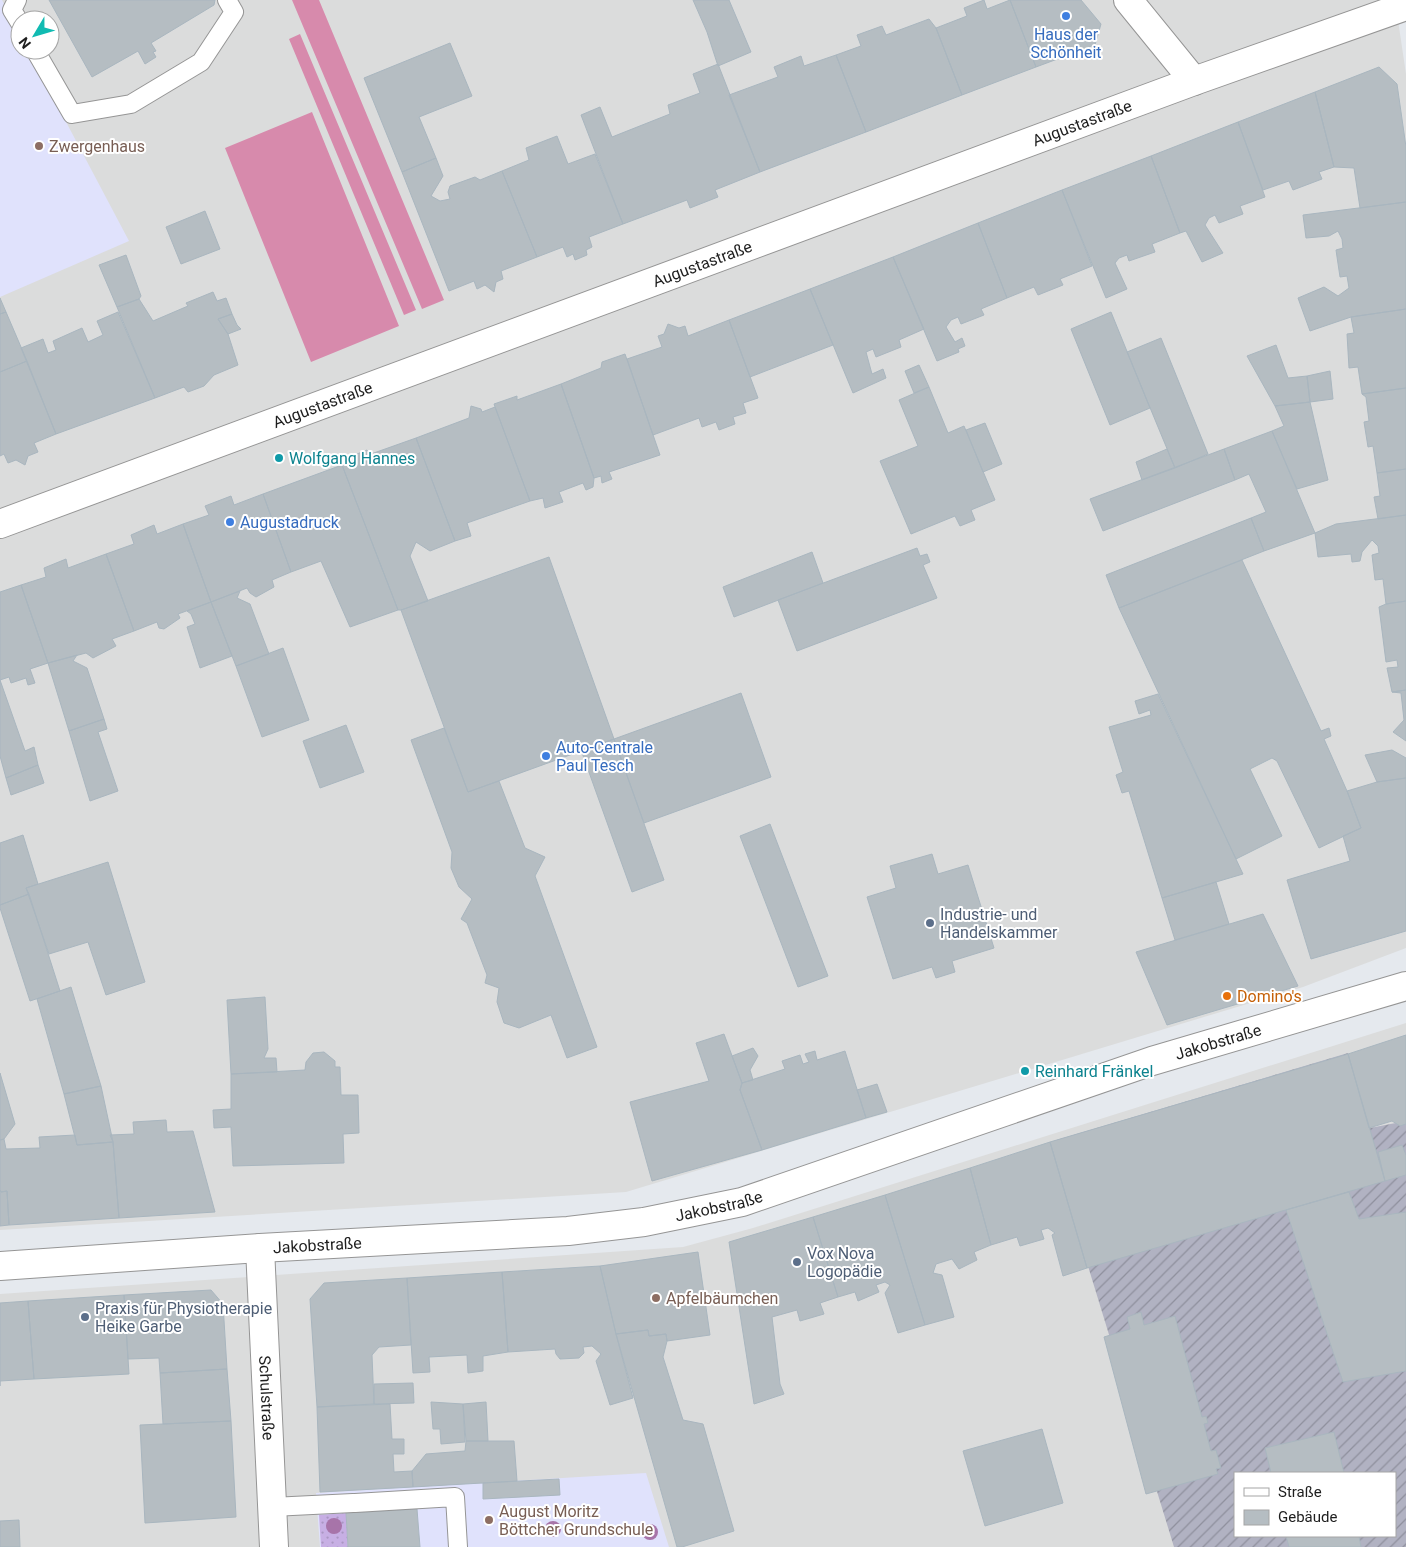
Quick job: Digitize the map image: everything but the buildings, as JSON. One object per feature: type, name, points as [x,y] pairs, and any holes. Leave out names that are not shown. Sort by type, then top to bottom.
[{"type":"street","points":[[1128,0],[1194,81]]},
{"type":"street","name":"Augustastraße","points":[[0,524],[1194,81],[1406,6]]},
{"type":"street","name":"Jakobstraße","points":[[0,1266],[260,1248],[568,1231],[644,1222],[742,1202],[1143,1064],[1406,986]]},
{"type":"street","name":"Schulstraße","points":[[260,1248],[274,1547]]},
{"type":"lane","points":[[41,60],[72,114],[131,104],[201,62],[234,12],[227,0]]},
{"type":"lane","points":[[272,1507],[455,1496],[458,1547]]},
{"type":"shaded area","points":[[0,0],[1395,0],[1406,74],[1406,948],[1303,987],[626,1192],[0,1230]]},
{"type":"shaded area","name":"Zwergenhaus","points":[[0,0],[2,0],[10,15],[10,60],[33,60],[129,241],[0,297]]},
{"type":"shaded area","points":[[292,0],[319,0],[444,300],[422,309]]},
{"type":"shaded area","points":[[300,34],[416,310],[404,315],[289,39]]},
{"type":"shaded area","points":[[312,112],[399,326],[311,362],[225,148]]},
{"type":"shaded area","points":[[1406,1023],[1406,1547],[0,1547],[0,1294],[683,1247],[753,1228]]},
{"type":"shaded area","points":[[1348,1053],[1370,1128],[1406,1121],[1406,1547],[1174,1547],[1050,1142]]},
{"type":"shaded area","name":"August Moritz Böttcher Grundschule","points":[[646,1473],[669,1547],[320,1547],[316,1493]]},
{"type":"shaded area","points":[[346,1513],[348,1547],[321,1547],[319,1515]]},
{"type":"place","name":"Haus der Schönheit","points":[[1066,16]]},
{"type":"place","name":"Zwergenhaus","points":[[39,146]]},
{"type":"place","name":"Wolfgang Hannes","points":[[279,458]]},
{"type":"place","name":"Augustadruck","points":[[230,522]]},
{"type":"place","name":"Auto-Centrale Paul Tesch","points":[[546,756]]},
{"type":"place","name":"Industrie- und Handelskammer","points":[[930,923]]},
{"type":"place","name":"Domino's","points":[[1227,996]]},
{"type":"place","name":"Reinhard Fränkel","points":[[1025,1071]]},
{"type":"place","name":"Vox Nova Logopädie","points":[[797,1262]]},
{"type":"place","name":"Apfelbäumchen","points":[[656,1298]]},
{"type":"place","name":"Praxis für Physiotherapie Heike Garbe","points":[[85,1317]]},
{"type":"place","name":"August Moritz Böttcher Grundschule","points":[[489,1520]]}]
